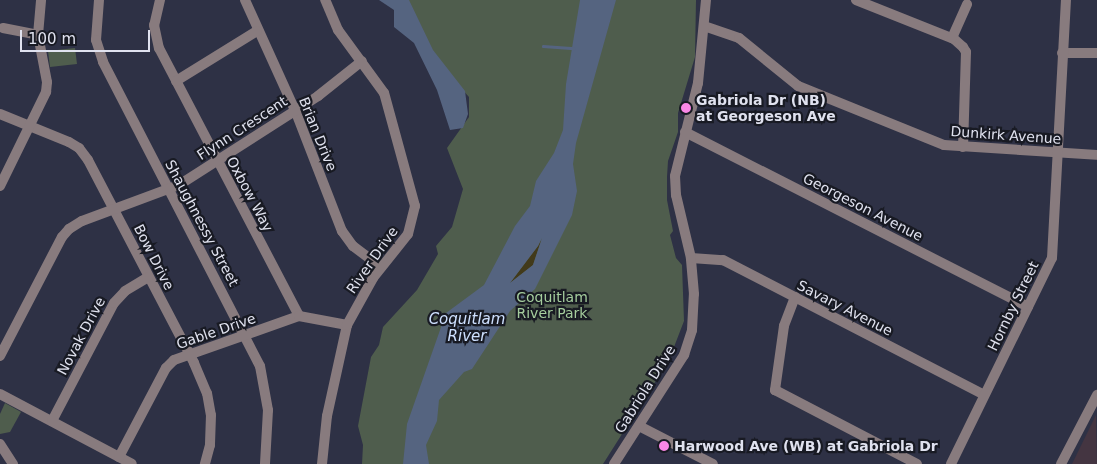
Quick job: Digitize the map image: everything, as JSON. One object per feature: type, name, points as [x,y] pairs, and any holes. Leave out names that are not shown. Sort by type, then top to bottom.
[{"type":"street","points":[[0,186],[30,127],[47,86],[38,35],[41,0]]},
{"type":"street","name":"Shaughnessy Street","points":[[99,0],[96,40],[103,62],[260,366],[268,410],[265,464]]},
{"type":"street","name":"Oxbow Way","points":[[160,0],[154,18],[155,33],[176,81],[299,316]]},
{"type":"street","name":"Brian Drive","points":[[245,0],[256,31],[295,110],[342,232],[353,246],[381,267]]},
{"type":"street","name":"River Drive","points":[[322,464],[328,416],[347,325],[381,267],[408,234],[415,206],[387,100],[362,61],[338,30],[325,0]]},
{"type":"street","name":"Gabriola Drive","points":[[614,464],[639,426],[689,341],[694,316],[691,258],[675,187],[676,163],[698,83],[706,0]]},
{"type":"street","points":[[856,0],[952,38],[966,52],[963,147]]},
{"type":"street","name":"Hornby Street","points":[[951,464],[1052,258],[1066,0]]},
{"type":"street","points":[[952,38],[966,4]]},
{"type":"street","name":"Dunkirk Avenue","points":[[704,26],[739,38],[798,86],[937,143],[963,147],[1097,155]]},
{"type":"street","points":[[3,28],[38,35]]},
{"type":"street","points":[[176,81],[256,31]]},
{"type":"street","points":[[1062,53],[1097,53]]},
{"type":"street","name":"Flynn Crescent","points":[[0,356],[3,343],[62,237],[74,225],[113,209],[169,190],[295,110],[362,61]]},
{"type":"street","name":"Bow Drive","points":[[0,114],[79,148],[190,354],[207,393],[211,415],[210,445],[205,464]]},
{"type":"street","name":"Georgeson Avenue","points":[[685,132],[1028,307]]},
{"type":"street","name":"Savary Avenue","points":[[691,258],[723,260],[984,395]]},
{"type":"street","name":"Novak Drive","points":[[52,421],[114,303],[124,291],[148,277]]},
{"type":"street","points":[[795,297],[784,326],[775,390],[917,464]]},
{"type":"street","name":"Gable Drive","points":[[119,457],[166,368],[174,360],[299,316],[347,325]]},
{"type":"street","points":[[0,394],[132,464]]},
{"type":"street","points":[[1062,464],[1097,395]]},
{"type":"street","points":[[639,426],[713,464]]},
{"type":"street","points":[[0,444],[13,464]]},
{"type":"shaded area","points":[[1096,415],[1097,464],[1072,464]]},
{"type":"green space","name":"Coquitlam River Park","points":[[407,0],[696,0],[695,57],[678,113],[678,132],[668,161],[667,177],[667,200],[673,231],[670,235],[676,258],[682,265],[684,321],[669,360],[603,464],[362,464],[363,445],[358,426],[371,357],[379,345],[383,327],[417,290],[438,254],[436,246],[452,227],[463,189],[447,148],[469,117],[469,97],[441,66],[407,7]]},
{"type":"green space","points":[[75,48],[77,64],[50,67],[48,51]]},
{"type":"green space","points":[[5,403],[21,412],[10,432],[0,434],[0,414]]},
{"type":"sand","points":[[542,238],[533,265],[510,283],[538,246]]},
{"type":"water","points":[[379,0],[409,0],[433,50],[465,91],[468,114],[463,128],[450,130],[437,90],[414,43],[394,27],[394,10]]},
{"type":"water","name":"Coquitlam River","points":[[580,0],[616,0],[576,143],[573,164],[577,191],[572,215],[535,289],[510,311],[472,369],[464,372],[439,400],[437,421],[426,445],[429,464],[403,464],[407,424],[446,313],[484,285],[515,226],[530,206],[536,181],[554,153],[563,130],[566,84]],"holes":[[[542,238],[533,265],[510,283]]]},
{"type":"waterway","points":[[543,46],[574,48]]},
{"type":"place","name":"Gabriola Dr (NB) at Georgeson Ave","points":[[686,108]]},
{"type":"place","name":"Harwood Ave (WB) at Gabriola Dr","points":[[664,446]]}]
